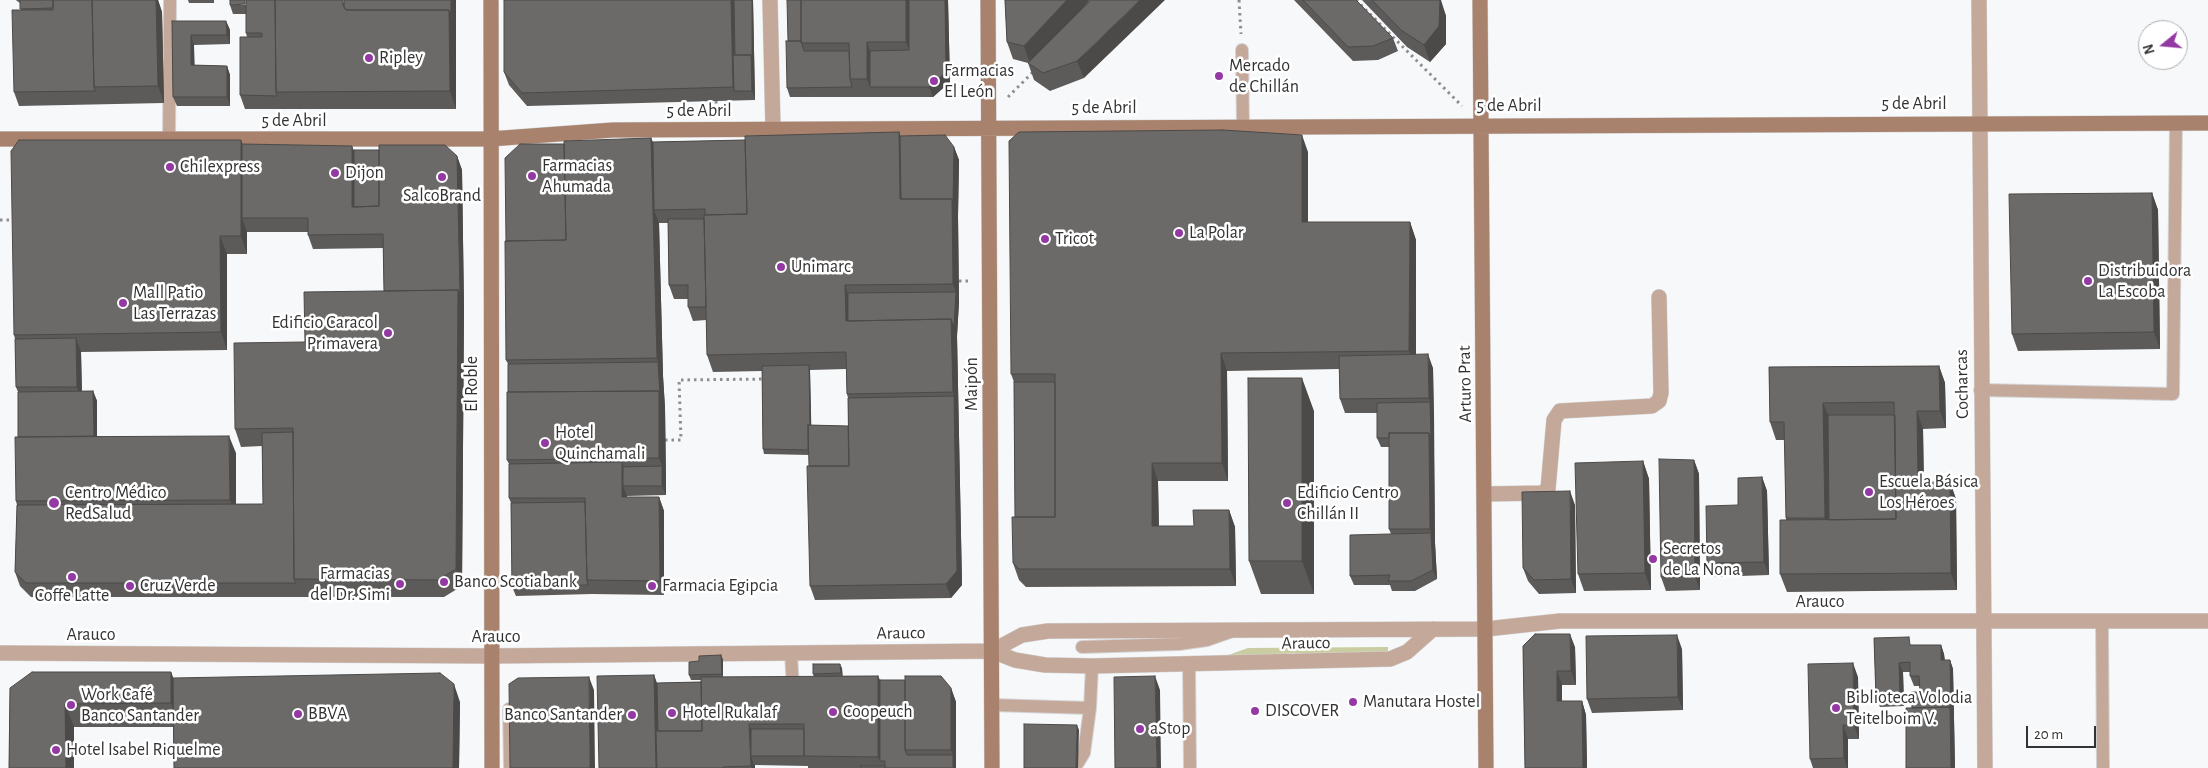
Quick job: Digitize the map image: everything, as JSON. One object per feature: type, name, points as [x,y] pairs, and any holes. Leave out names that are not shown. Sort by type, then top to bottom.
[{"type":"street","name":"El Roble","points":[[491,0],[492,768]]},
{"type":"street","points":[[770,0],[773,129]]},
{"type":"street","name":"Maipón","points":[[988,0],[992,768]]},
{"type":"street","name":"Arturo Prat","points":[[1480,0],[1486,768]]},
{"type":"street","name":"Cocharcas","points":[[1979,0],[1980,390],[1985,768]]},
{"type":"street","name":"5 de Abril","points":[[0,139],[490,140],[614,130],[1979,122],[2208,123]]},
{"type":"street","points":[[1485,494],[1542,493],[1548,489],[1554,420],[1560,411],[1652,406],[1659,401],[1662,393],[1659,298]]},
{"type":"street","name":"Arauco","points":[[992,651],[1006,641],[1034,632],[1486,628],[1560,621],[2208,621]]},
{"type":"street","name":"Arauco","points":[[0,653],[491,656],[992,651],[1015,660],[1044,665],[1092,666],[1390,660],[1407,652],[1433,629]]},
{"type":"lane","points":[[169,139],[170,0]]},
{"type":"lane","points":[[1242,50],[1243,126]]},
{"type":"lane","points":[[1980,390],[2173,394],[2176,123]]},
{"type":"lane","points":[[2102,621],[2103,768]]},
{"type":"lane","points":[[1082,647],[1193,643],[1234,630]]},
{"type":"lane","points":[[791,653],[794,690]]},
{"type":"lane","points":[[1189,664],[1190,768]]},
{"type":"lane","points":[[1078,763],[1084,752],[1090,708],[1092,666]]},
{"type":"lane","points":[[992,705],[1090,708]]},
{"type":"lane","points":[[509,709],[510,768]]},
{"type":"path","points":[[1239,0],[1242,50]]},
{"type":"path","points":[[1356,0],[1467,112]]},
{"type":"path","points":[[1008,97],[1035,70]]},
{"type":"path","points":[[0,220],[18,220]]},
{"type":"path","points":[[665,440],[681,440],[679,380],[775,379]]},
{"type":"green space","points":[[1388,647],[1388,653],[1291,653],[1265,659],[1217,659],[1248,648]]},
{"type":"building","points":[[20,0],[53,0],[53,8],[20,9]]},
{"type":"building","points":[[53,0],[92,0],[95,91],[14,92],[12,10],[53,10]]},
{"type":"building","points":[[92,0],[156,0],[158,86],[94,87]]},
{"type":"building","points":[[230,0],[245,0],[245,4],[230,5]]},
{"type":"building","points":[[246,0],[275,0],[277,96],[240,95],[240,37],[262,37],[262,33],[246,33]]},
{"type":"building","name":"Ripley","points":[[275,0],[343,0],[346,10],[449,10],[450,91],[276,92]]},
{"type":"building","points":[[344,0],[451,0],[451,14],[449,10],[346,10]]},
{"type":"building","points":[[504,0],[731,0],[733,87],[522,93],[504,72]]},
{"type":"building","points":[[734,0],[752,0],[752,59],[751,55],[735,55]]},
{"type":"building","points":[[787,0],[801,0],[801,41],[788,41]]},
{"type":"building","points":[[801,0],[906,0],[906,42],[867,42],[867,79],[850,79],[849,43],[801,43]]},
{"type":"building","points":[[909,0],[945,0],[946,72],[929,87],[870,87],[870,51],[909,50]]},
{"type":"building","points":[[1005,0],[1067,0],[1024,46],[1007,42]]},
{"type":"building","points":[[1091,0],[1140,0],[1077,61],[1043,73],[1028,63]]},
{"type":"building","points":[[1303,0],[1356,0],[1393,38],[1373,46],[1348,47]]},
{"type":"building","points":[[1372,0],[1440,0],[1439,26],[1424,45],[1401,30]]},
{"type":"building","points":[[172,21],[226,21],[227,35],[191,35],[191,65],[227,66],[227,97],[173,97]]},
{"type":"building","points":[[786,41],[801,41],[804,51],[849,51],[852,87],[787,88]]},
{"type":"building","points":[[733,55],[751,55],[752,91],[734,91]]},
{"type":"building","points":[[1223,130],[1302,135],[1302,222],[1410,222],[1409,351],[1221,353],[1222,463],[1152,463],[1152,526],[1194,526],[1193,510],[1229,510],[1230,569],[1019,569],[1013,563],[1012,517],[1055,517],[1055,374],[1011,374],[1009,141],[1019,132]]},
{"type":"building","name":"Unimarc","points":[[899,132],[900,199],[952,199],[953,284],[845,285],[846,321],[951,319],[953,392],[847,394],[846,352],[707,355],[704,215],[747,214],[745,136]]},
{"type":"building","points":[[945,135],[954,147],[953,203],[952,199],[901,199],[900,136]]},
{"type":"building","points":[[651,138],[657,358],[506,360],[505,241],[566,240],[564,141]]},
{"type":"building","points":[[19,140],[241,140],[241,236],[220,236],[221,332],[14,335],[11,151]]},
{"type":"building","points":[[745,140],[747,214],[705,215],[705,209],[654,210],[653,142]]},
{"type":"building","points":[[242,144],[352,146],[352,207],[379,206],[379,145],[445,145],[457,156],[460,294],[458,290],[384,291],[383,234],[308,235],[308,218],[242,218]]},
{"type":"building","points":[[520,144],[564,144],[566,240],[506,241],[505,158]]},
{"type":"building","points":[[354,150],[379,150],[379,206],[354,207]]},
{"type":"building","name":"Distribuidora La Escoba","points":[[2152,193],[2154,332],[2012,334],[2009,194]]},
{"type":"building","points":[[668,219],[704,219],[706,307],[688,307],[688,285],[669,285]]},
{"type":"building","points":[[458,290],[456,569],[438,580],[294,579],[293,428],[235,429],[234,343],[305,342],[304,292]]},
{"type":"building","points":[[956,292],[954,327],[951,319],[848,321],[848,293]]},
{"type":"building","points":[[76,338],[77,387],[16,387],[15,339]]},
{"type":"building","points":[[1428,354],[1429,398],[1340,399],[1339,356]]},
{"type":"building","points":[[658,362],[660,395],[659,391],[508,392],[508,364]]},
{"type":"building","points":[[809,365],[810,425],[808,425],[808,450],[763,449],[762,366]]},
{"type":"building","points":[[1939,366],[1940,411],[1917,411],[1918,482],[1950,482],[1951,573],[1780,574],[1780,520],[1896,519],[1894,402],[1823,403],[1825,518],[1786,518],[1784,422],[1770,422],[1769,367]]},
{"type":"building","name":"Edificio Centro Chillán II","points":[[1248,378],[1302,378],[1302,561],[1249,561]]},
{"type":"building","points":[[1014,382],[1055,382],[1055,517],[1015,517]]},
{"type":"building","points":[[93,391],[94,436],[18,437],[18,392]]},
{"type":"building","points":[[659,391],[659,458],[507,460],[507,392]]},
{"type":"building","points":[[954,396],[957,571],[946,584],[810,586],[807,466],[849,466],[848,398]]},
{"type":"building","points":[[1430,402],[1431,437],[1429,433],[1389,433],[1389,438],[1377,438],[1377,403]]},
{"type":"building","points":[[1828,415],[1895,415],[1896,519],[1829,520]]},
{"type":"building","points":[[808,425],[848,426],[849,466],[809,466]]},
{"type":"building","points":[[293,432],[294,579],[296,583],[26,583],[15,572],[17,505],[263,504],[262,433]]},
{"type":"building","points":[[1389,433],[1429,433],[1430,529],[1389,529]]},
{"type":"building","points":[[229,436],[230,500],[16,501],[15,437]]},
{"type":"building","points":[[1659,459],[1694,460],[1695,576],[1661,577]]},
{"type":"building","points":[[1643,461],[1645,573],[1578,574],[1575,463]]},
{"type":"building","points":[[622,462],[622,497],[659,497],[660,581],[587,580],[585,498],[509,498],[509,464]]},
{"type":"building","points":[[662,466],[662,486],[623,486],[623,467]]},
{"type":"building","points":[[1762,477],[1764,562],[1707,563],[1706,506],[1738,505],[1738,478]]},
{"type":"building","points":[[1570,491],[1571,579],[1534,580],[1523,568],[1522,492]]},
{"type":"building","points":[[585,502],[588,585],[512,587],[511,503]]},
{"type":"building","points":[[1431,533],[1433,570],[1411,581],[1388,581],[1390,575],[1350,576],[1350,535]]},
{"type":"building","points":[[1535,634],[1570,634],[1571,671],[1557,671],[1557,701],[1582,701],[1583,768],[1525,768],[1523,646]]},
{"type":"building","points":[[1677,635],[1678,697],[1587,699],[1586,636]]},
{"type":"building","points":[[1909,637],[1910,645],[1941,645],[1941,660],[1950,660],[1951,711],[1950,707],[1912,708],[1911,692],[1920,692],[1919,676],[1910,676],[1910,662],[1899,663],[1900,697],[1876,698],[1874,638]]},
{"type":"building","points":[[721,655],[722,674],[689,675],[689,662],[699,661],[699,656]]},
{"type":"building","name":"Biblioteca Volodia Teitelboim V.","points":[[1853,663],[1854,725],[1843,725],[1844,758],[1810,759],[1808,664]]},
{"type":"building","points":[[813,664],[840,664],[841,673],[813,674]]},
{"type":"building","points":[[32,672],[171,672],[171,703],[65,704],[66,768],[9,768],[10,688]]},
{"type":"building","points":[[440,673],[454,684],[453,768],[174,768],[173,678]]},
{"type":"building","points":[[654,675],[656,768],[599,768],[597,676]]},
{"type":"building","points":[[878,676],[878,757],[804,756],[804,724],[749,724],[751,766],[657,768],[656,731],[702,731],[701,677]]},
{"type":"building","points":[[905,676],[941,676],[951,688],[951,750],[905,750]]},
{"type":"building","name":"aStop","points":[[1155,676],[1157,768],[1115,768],[1114,677]]},
{"type":"building","points":[[589,677],[590,768],[510,768],[509,684],[518,678]]},
{"type":"building","points":[[880,680],[905,680],[905,750],[907,755],[953,755],[953,768],[885,768],[885,761],[880,761]]},
{"type":"building","points":[[701,682],[702,731],[658,731],[657,683]]},
{"type":"building","points":[[1950,707],[1951,768],[1906,768],[1906,708]]},
{"type":"building","points":[[1024,724],[1077,725],[1076,768],[1024,768]]},
{"type":"building","points":[[751,729],[804,729],[804,756],[751,756]]},
{"type":"building","points":[[861,766],[885,766],[885,768],[861,768]]},
{"type":"place","name":"Ripley","points":[[369,58]]},
{"type":"place","name":"Mercado de Chillán","points":[[1219,76]]},
{"type":"place","name":"Farmacias El León","points":[[934,81]]},
{"type":"place","name":"Chilexpress","points":[[170,167]]},
{"type":"place","name":"Dijon","points":[[335,173]]},
{"type":"place","name":"Farmacias Ahumada","points":[[532,176]]},
{"type":"place","name":"SalcoBrand","points":[[442,177]]},
{"type":"place","name":"La Polar","points":[[1179,233]]},
{"type":"place","name":"Tricot","points":[[1045,239]]},
{"type":"place","name":"Unimarc","points":[[781,267]]},
{"type":"place","name":"Distribuidora La Escoba","points":[[2088,281]]},
{"type":"place","name":"Mall Patio Las Terrazas","points":[[123,303]]},
{"type":"place","name":"Edificio Caracol Primavera","points":[[388,333]]},
{"type":"place","name":"Hotel Quinchamali","points":[[545,443]]},
{"type":"place","name":"Escuela Básica Los Héroes","points":[[1869,492]]},
{"type":"place","name":"Centro Médico RedSalud","points":[[54,503]]},
{"type":"place","name":"Edificio Centro Chillán II","points":[[1287,503]]},
{"type":"place","name":"Secretos de La Nona","points":[[1653,559]]},
{"type":"place","name":"Coffe Latte","points":[[72,577]]},
{"type":"place","name":"Banco Scotiabank","points":[[444,582]]},
{"type":"place","name":"Farmacias del Dr. Simi","points":[[400,584]]},
{"type":"place","name":"Cruz Verde","points":[[130,586]]},
{"type":"place","name":"Farmacia Egipcia","points":[[652,586]]},
{"type":"place","name":"Manutara Hostel","points":[[1353,702]]},
{"type":"place","name":"Work Café Banco Santander","points":[[71,705]]},
{"type":"place","name":"Biblioteca Volodia Teitelboim V.","points":[[1836,708]]},
{"type":"place","name":"DISCOVER","points":[[1255,711]]},
{"type":"place","name":"Coopeuch","points":[[833,712]]},
{"type":"place","name":"Hotel Rukalaf","points":[[672,713]]},
{"type":"place","name":"BBVA","points":[[298,714]]},
{"type":"place","name":"Banco Santander","points":[[632,715]]},
{"type":"place","name":"aStop","points":[[1140,729]]},
{"type":"place","name":"Hotel Isabel Riquelme","points":[[56,750]]}]
